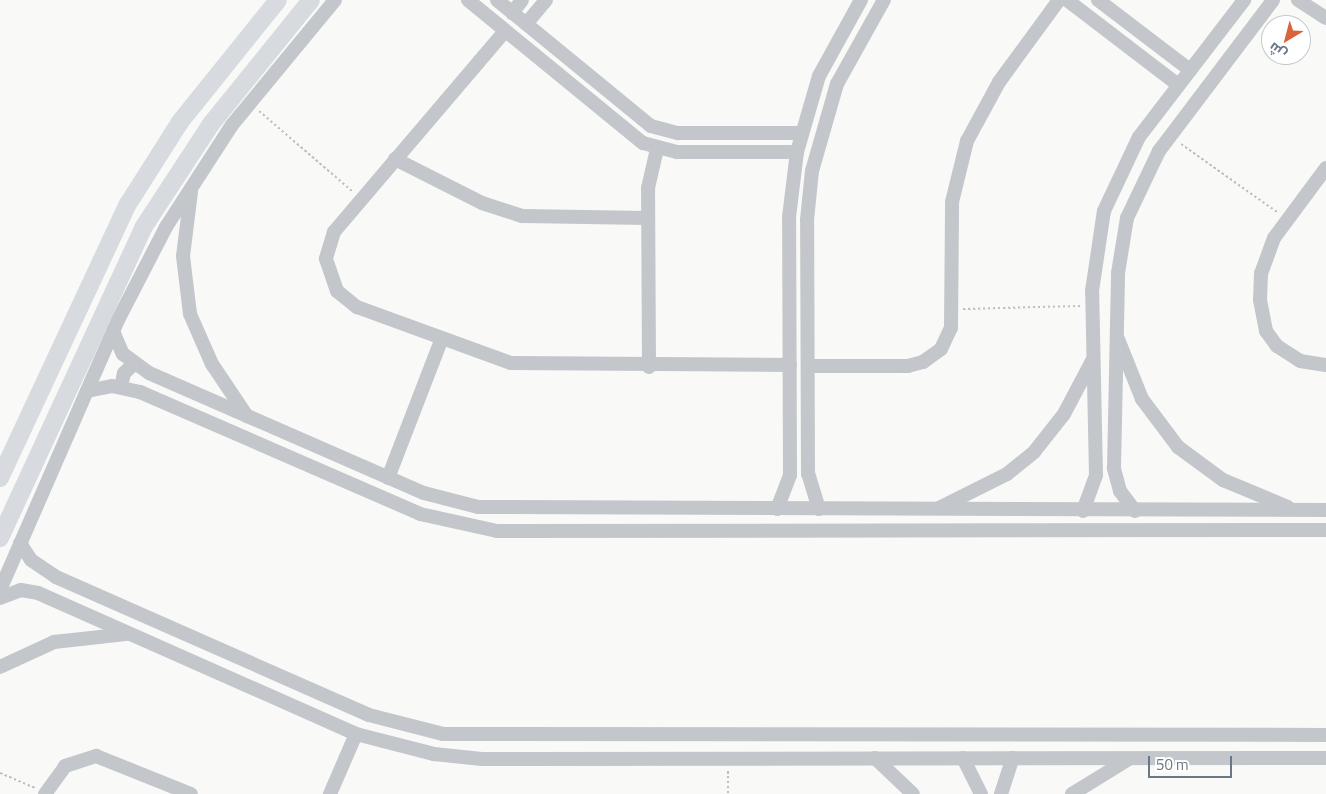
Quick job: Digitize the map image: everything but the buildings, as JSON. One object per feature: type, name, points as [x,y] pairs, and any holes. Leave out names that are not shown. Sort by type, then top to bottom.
[{"type":"main road","points":[[0,478],[128,204],[180,122],[278,0]]},
{"type":"main road","points":[[0,538],[143,228],[211,124],[311,0]]},
{"type":"street","points":[[0,590],[113,331],[193,182],[249,103],[335,0]]},
{"type":"street","points":[[468,0],[632,137],[657,149],[797,152]]},
{"type":"street","points":[[497,0],[572,62],[660,130],[801,133]]},
{"type":"street","points":[[512,13],[522,0]]},
{"type":"street","points":[[526,24],[546,0]]},
{"type":"street","points":[[777,509],[789,485],[789,217],[797,152],[819,76],[861,0]]},
{"type":"street","points":[[819,509],[809,484],[808,196],[816,146],[837,84],[884,0]]},
{"type":"street","points":[[808,366],[923,362],[946,342],[950,309],[952,202],[967,141],[999,82],[1059,0]]},
{"type":"street","points":[[1068,0],[1178,85]]},
{"type":"street","points":[[1098,0],[1190,70]]},
{"type":"street","points":[[1083,510],[1096,475],[1093,306],[1095,249],[1111,190],[1138,137],[1244,0]]},
{"type":"street","points":[[1135,510],[1124,498],[1115,476],[1116,334],[1127,218],[1140,183],[1170,137],[1273,0]]},
{"type":"street","points":[[1298,0],[1326,18]]},
{"type":"street","points":[[1114,35],[1125,20]]},
{"type":"street","points":[[504,31],[361,198],[330,240],[326,259],[332,285],[357,307],[493,360],[529,366],[790,365]]},
{"type":"street","points":[[560,76],[572,62]]},
{"type":"street","points":[[819,76],[837,84]]},
{"type":"street","points":[[649,367],[649,178],[657,149]]},
{"type":"street","points":[[395,158],[482,203],[522,216],[648,218]]},
{"type":"street","points":[[1326,168],[1271,244],[1261,273],[1263,322],[1284,352],[1300,361],[1326,365]]},
{"type":"street","points":[[193,182],[184,243],[186,295],[203,348],[248,417]]},
{"type":"street","points":[[113,331],[134,364],[248,417],[388,478],[442,499],[496,509],[1326,510]]},
{"type":"street","points":[[1116,334],[1142,399],[1178,447],[1223,480],[1296,510]]},
{"type":"street","points":[[388,478],[441,341]]},
{"type":"street","points":[[935,510],[1007,474],[1034,452],[1064,414],[1094,359]]},
{"type":"street","points":[[121,387],[124,374],[134,364]]},
{"type":"street","points":[[87,391],[121,387],[438,520],[516,532],[1326,530]]},
{"type":"street","points":[[1096,475],[1105,481],[1115,476]]},
{"type":"street","points":[[789,485],[809,484]]},
{"type":"street","points":[[659,508],[660,531]]},
{"type":"street","points":[[20,544],[47,573],[352,708],[405,727],[482,736],[1326,735]]},
{"type":"street","points":[[38,593],[37,582],[47,573]]},
{"type":"street","points":[[0,598],[21,590],[38,593],[356,734],[410,750],[457,757],[1326,758]]},
{"type":"street","points":[[0,667],[54,642],[130,634]]},
{"type":"street","points":[[330,794],[356,734]]},
{"type":"street","points":[[675,735],[675,758]]},
{"type":"street","points":[[46,793],[65,766],[96,756],[187,793]]},
{"type":"street","points":[[875,758],[913,794]]},
{"type":"street","points":[[963,758],[980,791],[1002,791],[1012,758]]},
{"type":"street","points":[[1072,794],[1130,758]]},
{"type":"path","points":[[249,103],[361,198]]},
{"type":"path","points":[[1170,137],[1287,220]]},
{"type":"path","points":[[950,309],[1093,306]]},
{"type":"path","points":[[728,758],[728,794]]},
{"type":"path","points":[[0,773],[46,793]]}]
